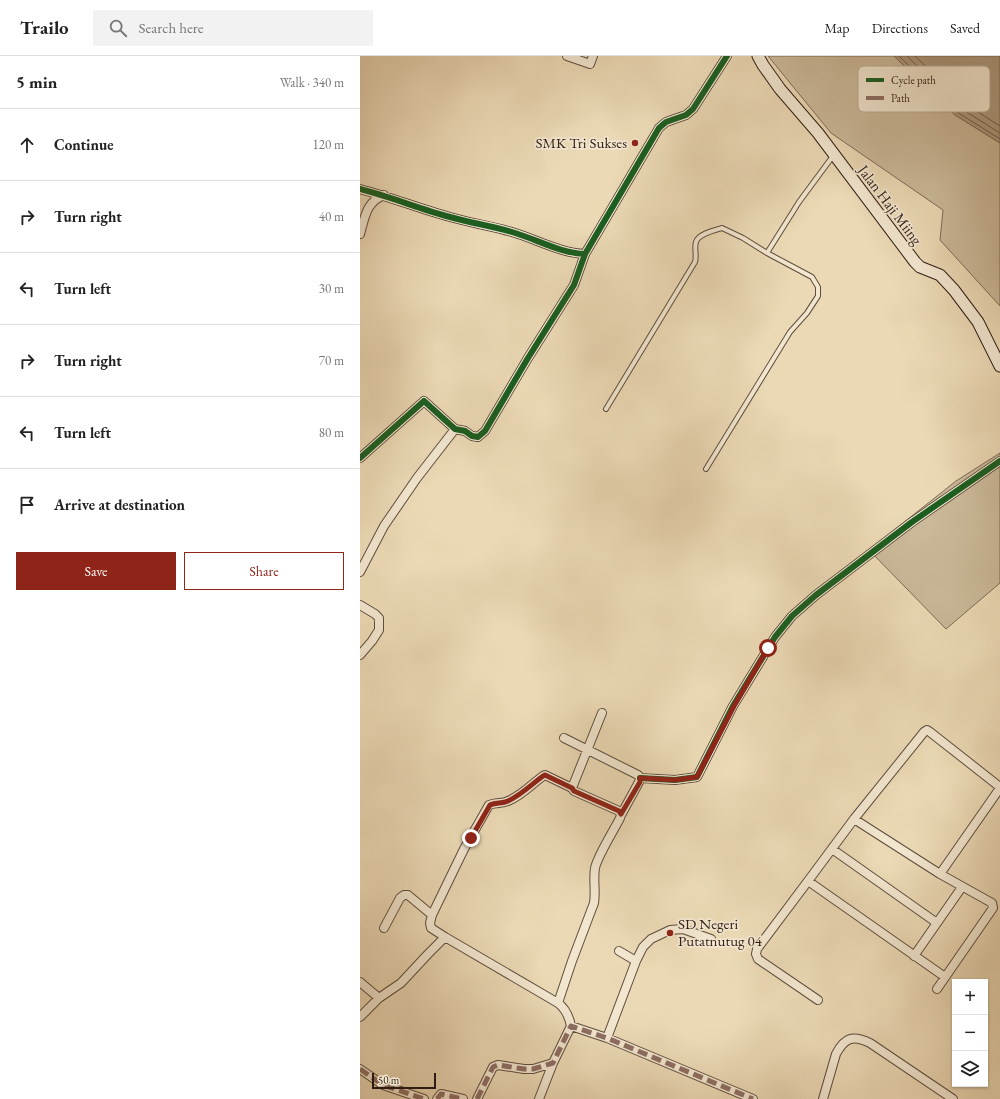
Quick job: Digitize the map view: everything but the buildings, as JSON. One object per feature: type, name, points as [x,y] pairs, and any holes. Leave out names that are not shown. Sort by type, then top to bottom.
[{"type":"main road","name":"Jalan Haji Miing","points":[[758,56],[780,89],[818,133],[915,262],[920,267],[940,275],[954,290],[978,322],[1000,366]]},
{"type":"street","points":[[567,56],[590,64],[593,56]]},
{"type":"street","points":[[360,458],[424,400],[455,429],[465,431],[472,436],[478,437],[485,431],[528,358],[574,285],[585,254],[659,128],[666,122],[686,116],[693,109],[728,56]]},
{"type":"street","points":[[360,189],[384,195],[451,218],[512,232],[577,254],[585,254]]},
{"type":"street","points":[[360,234],[370,204],[377,198],[384,195]]},
{"type":"street","points":[[360,572],[384,526],[417,478],[455,429]]},
{"type":"street","points":[[564,738],[638,775],[640,778],[675,780],[697,777],[734,706],[775,637],[792,616],[816,595],[912,522],[1000,461]]},
{"type":"street","points":[[360,604],[379,618],[379,630],[360,655]]},
{"type":"street","points":[[572,788],[602,712]]},
{"type":"street","points":[[818,1000],[758,959],[756,954],[757,949],[854,819],[927,730],[1000,788],[940,874]]},
{"type":"street","points":[[539,1099],[553,1063],[571,1026],[569,1016],[564,1007],[431,928],[430,923],[432,915],[464,849],[490,805],[494,803],[507,802],[543,776],[545,775],[572,788],[574,791],[619,811],[621,814]]},
{"type":"street","points":[[558,1003],[594,903],[595,869],[598,860],[621,814],[640,782],[640,778]]},
{"type":"street","points":[[854,819],[940,874],[992,903],[994,908],[937,989]]},
{"type":"street","points":[[832,849],[937,923]]},
{"type":"street","points":[[808,881],[945,977]]},
{"type":"street","points":[[914,956],[962,886]]},
{"type":"street","points":[[384,928],[400,898],[404,895],[408,894],[432,915]]},
{"type":"street","points":[[607,1038],[636,961],[651,939],[670,930],[683,928],[711,939]]},
{"type":"street","points":[[360,1017],[379,998],[401,984],[445,937]]},
{"type":"street","points":[[620,951],[636,961]]},
{"type":"street","points":[[360,982],[379,998]]},
{"type":"street","points":[[571,1026],[607,1038],[754,1099]]},
{"type":"street","points":[[823,1099],[839,1048],[847,1040],[858,1038],[870,1043],[953,1099]]},
{"type":"street","points":[[477,1099],[493,1067],[495,1066],[498,1065],[533,1069],[553,1063]]},
{"type":"street","points":[[360,1068],[384,1085],[424,1099]]},
{"type":"street","points":[[437,1099],[441,1094],[463,1099]]},
{"type":"lane","points":[[767,253],[799,202],[834,154]]},
{"type":"lane","points":[[606,409],[695,262],[695,243],[697,238],[706,233],[722,228],[812,278],[818,287],[818,296],[807,313],[790,332],[706,469]]},
{"type":"shaded area","points":[[768,56],[894,56],[904,66],[858,66],[858,112],[952,112],[1000,143],[1000,306],[940,240],[943,210],[831,133]]},
{"type":"shaded area","points":[[1000,453],[1000,583],[946,629],[869,550],[956,481]]},
{"type":"water","points":[[894,56],[1000,56],[1000,143],[952,112],[990,112],[990,66],[904,66]]},
{"type":"marked path","points":[[477,1099],[493,1067],[498,1065],[533,1069],[553,1063],[571,1026],[607,1038],[753,1099]]},
{"type":"marked path","points":[[360,1069],[383,1085],[424,1099]]},
{"type":"marked path","points":[[437,1099],[441,1094],[463,1099]]},
{"type":"cycle path","points":[[360,189],[450,217],[512,232],[566,251],[585,254],[659,128],[666,122],[686,115],[693,109],[727,56]]},
{"type":"cycle path","points":[[360,458],[424,401],[455,429],[465,431],[472,436],[478,437],[485,431],[528,358],[574,285],[585,254]]},
{"type":"cycle path","points":[[640,778],[675,780],[697,777],[733,706],[775,637],[792,616],[816,595],[912,522],[1000,461]]},
{"type":"place","name":"SMK Tri Sukses","points":[[635,143]]},
{"type":"place","name":"SD Negeri Putatnutug 04","points":[[670,933]]},
{"type":"route","points":[[471,838],[490,805],[494,803],[507,802],[545,775],[572,788],[574,791],[619,811],[621,814],[640,782],[640,778],[675,780],[697,777],[734,706],[768,648]]}]
